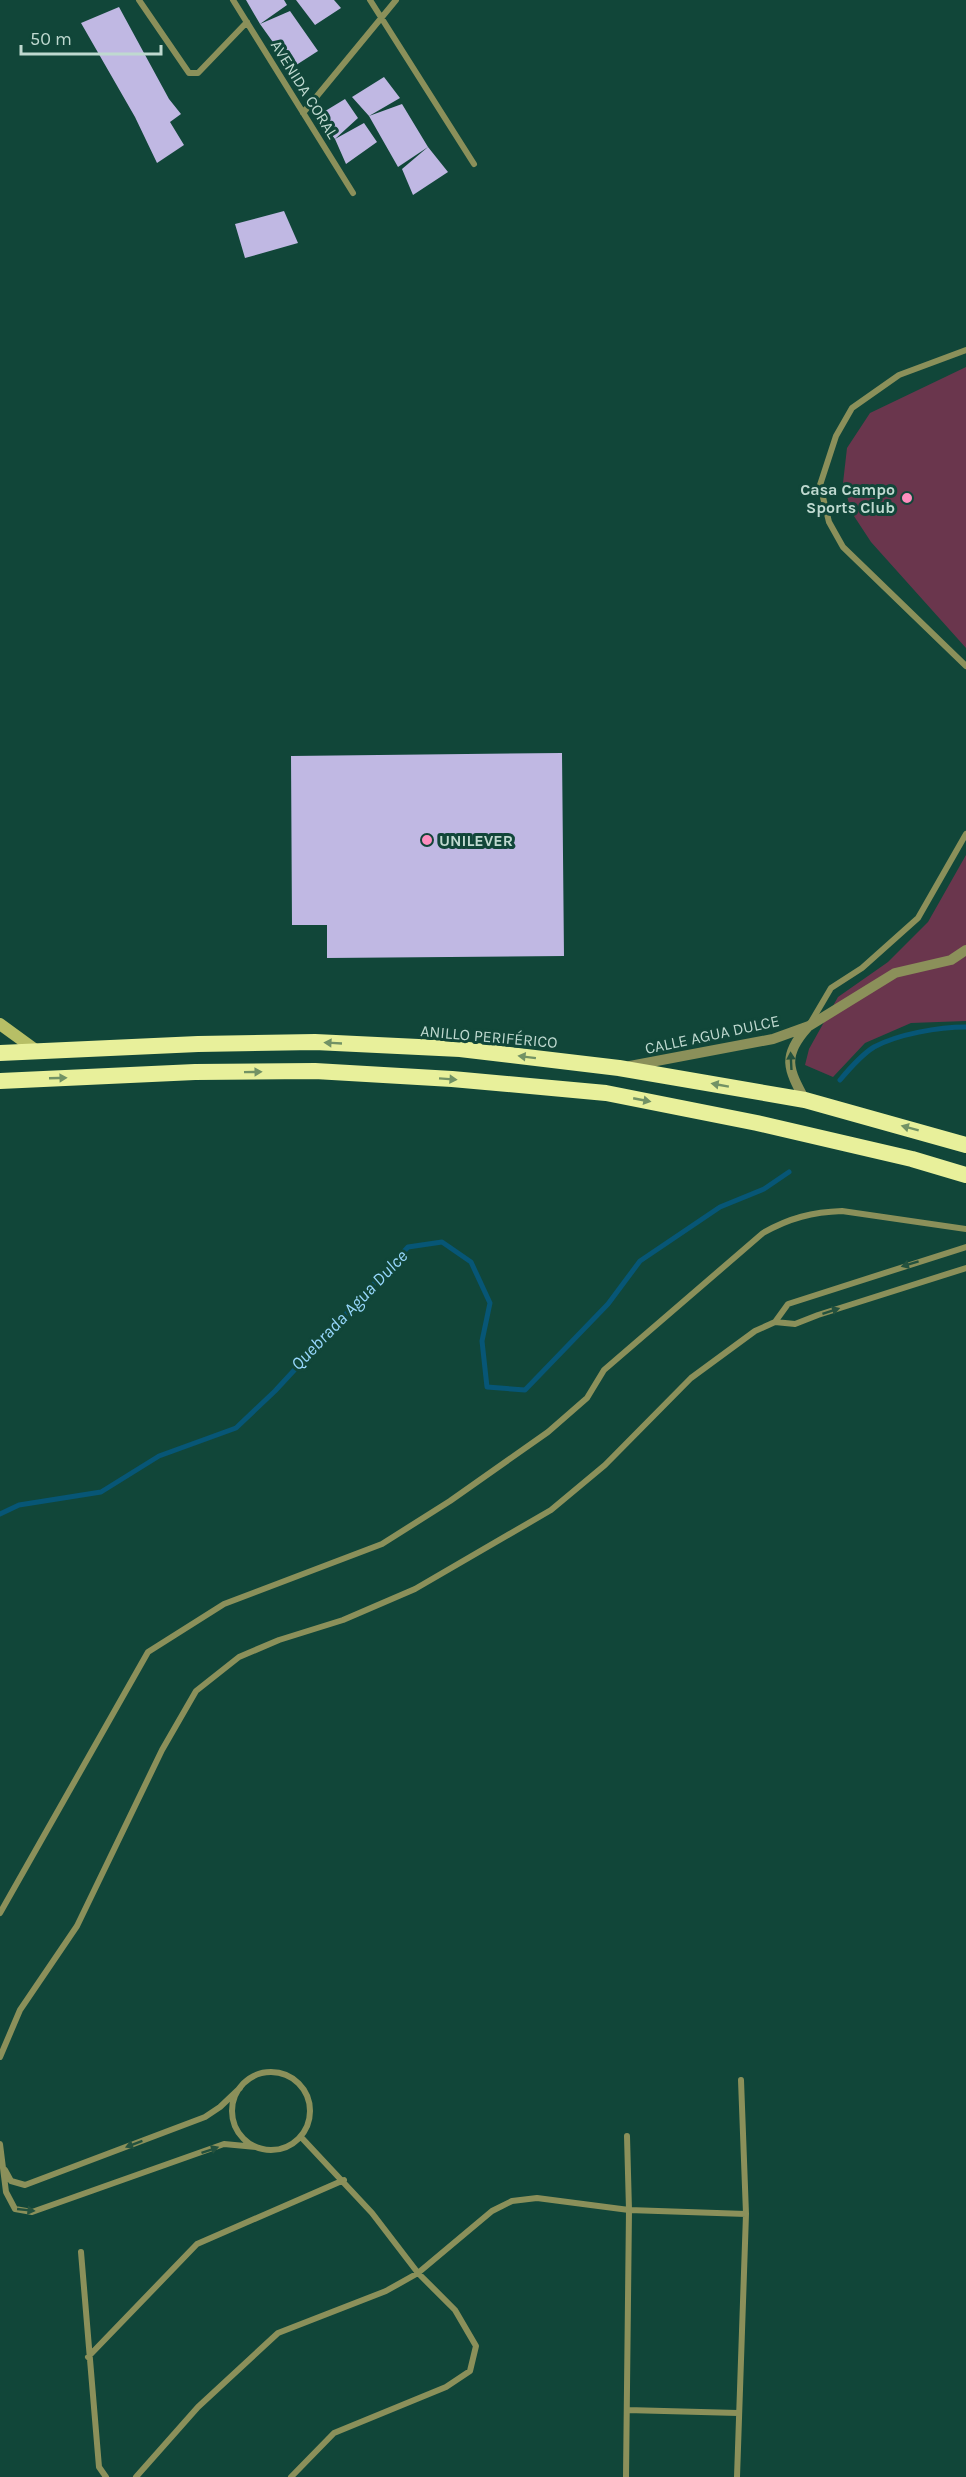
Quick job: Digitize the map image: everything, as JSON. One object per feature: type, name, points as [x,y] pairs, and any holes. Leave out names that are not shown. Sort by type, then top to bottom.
[{"type":"highway","name":"ANILLO PERIFÉRICO","points":[[0,1053],[186,1044],[315,1042],[460,1049],[619,1068],[805,1100],[966,1145]]},
{"type":"highway","points":[[0,1081],[185,1073],[315,1071],[452,1079],[582,1091],[757,1123],[960,1173]]},
{"type":"main road","points":[[0,1024],[37,1051]]},
{"type":"street","points":[[139,0],[189,74],[198,73],[247,22]]},
{"type":"street","name":"AVENIDA CORAL","points":[[233,0],[353,193]]},
{"type":"street","points":[[370,0],[474,164]]},
{"type":"street","points":[[303,113],[396,0]]},
{"type":"street","points":[[966,350],[899,375],[852,408],[836,436],[820,485],[828,522],[843,546],[966,666]]},
{"type":"street","name":"CALLE AGUA DULCE","points":[[805,1100],[793,1079],[789,1065],[790,1052],[795,1041],[809,1026],[831,988],[862,968],[918,918],[966,834]]},
{"type":"street","points":[[809,1026],[895,973],[951,960],[966,950]]},
{"type":"street","name":"CALLE AGUA DULCE","points":[[619,1068],[740,1047],[773,1039],[809,1026]]},
{"type":"street","points":[[960,1173],[966,1186]]},
{"type":"street","points":[[0,1913],[148,1652],[224,1604],[382,1544],[450,1501],[548,1432],[587,1398],[604,1370],[763,1233],[783,1222],[823,1211],[842,1211],[966,1229]]},
{"type":"street","points":[[0,2057],[20,2010],[77,1926],[162,1750],[196,1691],[239,1657],[279,1640],[343,1620],[415,1589],[551,1510],[605,1465],[691,1378],[755,1331],[775,1322],[788,1304],[810,1295],[966,1247]]},
{"type":"street","points":[[775,1322],[795,1324],[966,1268]]},
{"type":"street","points":[[0,2144],[2,2164],[6,2192],[15,2208],[32,2212],[224,2144],[271,2151],[282,2149],[301,2137],[308,2126],[311,2114],[304,2090],[296,2081],[285,2075],[260,2074],[249,2079],[220,2107],[206,2116],[25,2184],[11,2181],[2,2164]]},
{"type":"street","points":[[737,2477],[746,2214],[741,2080]]},
{"type":"street","points":[[240,2088],[234,2099],[232,2111],[234,2124],[240,2135],[256,2147]]},
{"type":"street","points":[[626,2477],[629,2210],[627,2136]]},
{"type":"street","points":[[291,2477],[334,2433],[446,2386],[470,2371],[476,2346],[455,2310],[418,2273],[344,2181],[301,2137]]},
{"type":"street","points":[[88,2357],[197,2244],[344,2181]]},
{"type":"street","points":[[136,2477],[198,2407],[278,2333],[386,2291],[418,2273],[492,2211],[512,2201],[537,2198],[629,2210],[746,2214]]},
{"type":"street","points":[[81,2252],[99,2467],[106,2477]]},
{"type":"street","points":[[627,2410],[738,2414]]},
{"type":"shaded area","name":"Casa Campo Sports Club","points":[[966,367],[966,648],[871,542],[852,513],[843,483],[847,448],[870,413]]},
{"type":"shaded area","points":[[966,855],[966,1021],[911,1023],[865,1043],[833,1077],[805,1065],[809,1049],[838,997],[888,962],[928,922]]},
{"type":"building","points":[[246,0],[284,0],[287,5],[260,24]]},
{"type":"building","points":[[296,0],[334,0],[341,8],[315,25]]},
{"type":"building","points":[[119,7],[169,99],[181,114],[170,122],[184,145],[157,163],[135,117],[81,23]]},
{"type":"building","points":[[290,11],[318,51],[290,69],[260,24]]},
{"type":"building","points":[[384,77],[400,98],[369,116],[352,97]]},
{"type":"building","points":[[345,99],[358,118],[335,139],[317,116]]},
{"type":"building","points":[[402,104],[428,147],[398,167],[369,116]]},
{"type":"building","points":[[364,123],[377,142],[346,164],[335,139]]},
{"type":"building","points":[[428,147],[448,172],[413,195],[402,169]]},
{"type":"building","points":[[284,211],[298,243],[245,258],[235,224]]},
{"type":"building","name":"UNILEVER","points":[[562,753],[564,956],[327,958],[327,925],[292,925],[291,756]]},
{"type":"waterway","name":"Quebrada Agua Dulce","points":[[840,1080],[865,1054],[884,1042],[919,1032],[966,1027]]},
{"type":"waterway","name":"Quebrada Agua Dulce","points":[[0,1514],[19,1505],[101,1492],[159,1456],[236,1428],[275,1391],[408,1247],[442,1242],[471,1262],[490,1303],[482,1341],[487,1387],[525,1390],[608,1304],[640,1261],[720,1207],[764,1189],[789,1172]]},
{"type":"place","name":"Casa Campo Sports Club","points":[[907,498]]},
{"type":"place","name":"UNILEVER","points":[[427,840]]}]
